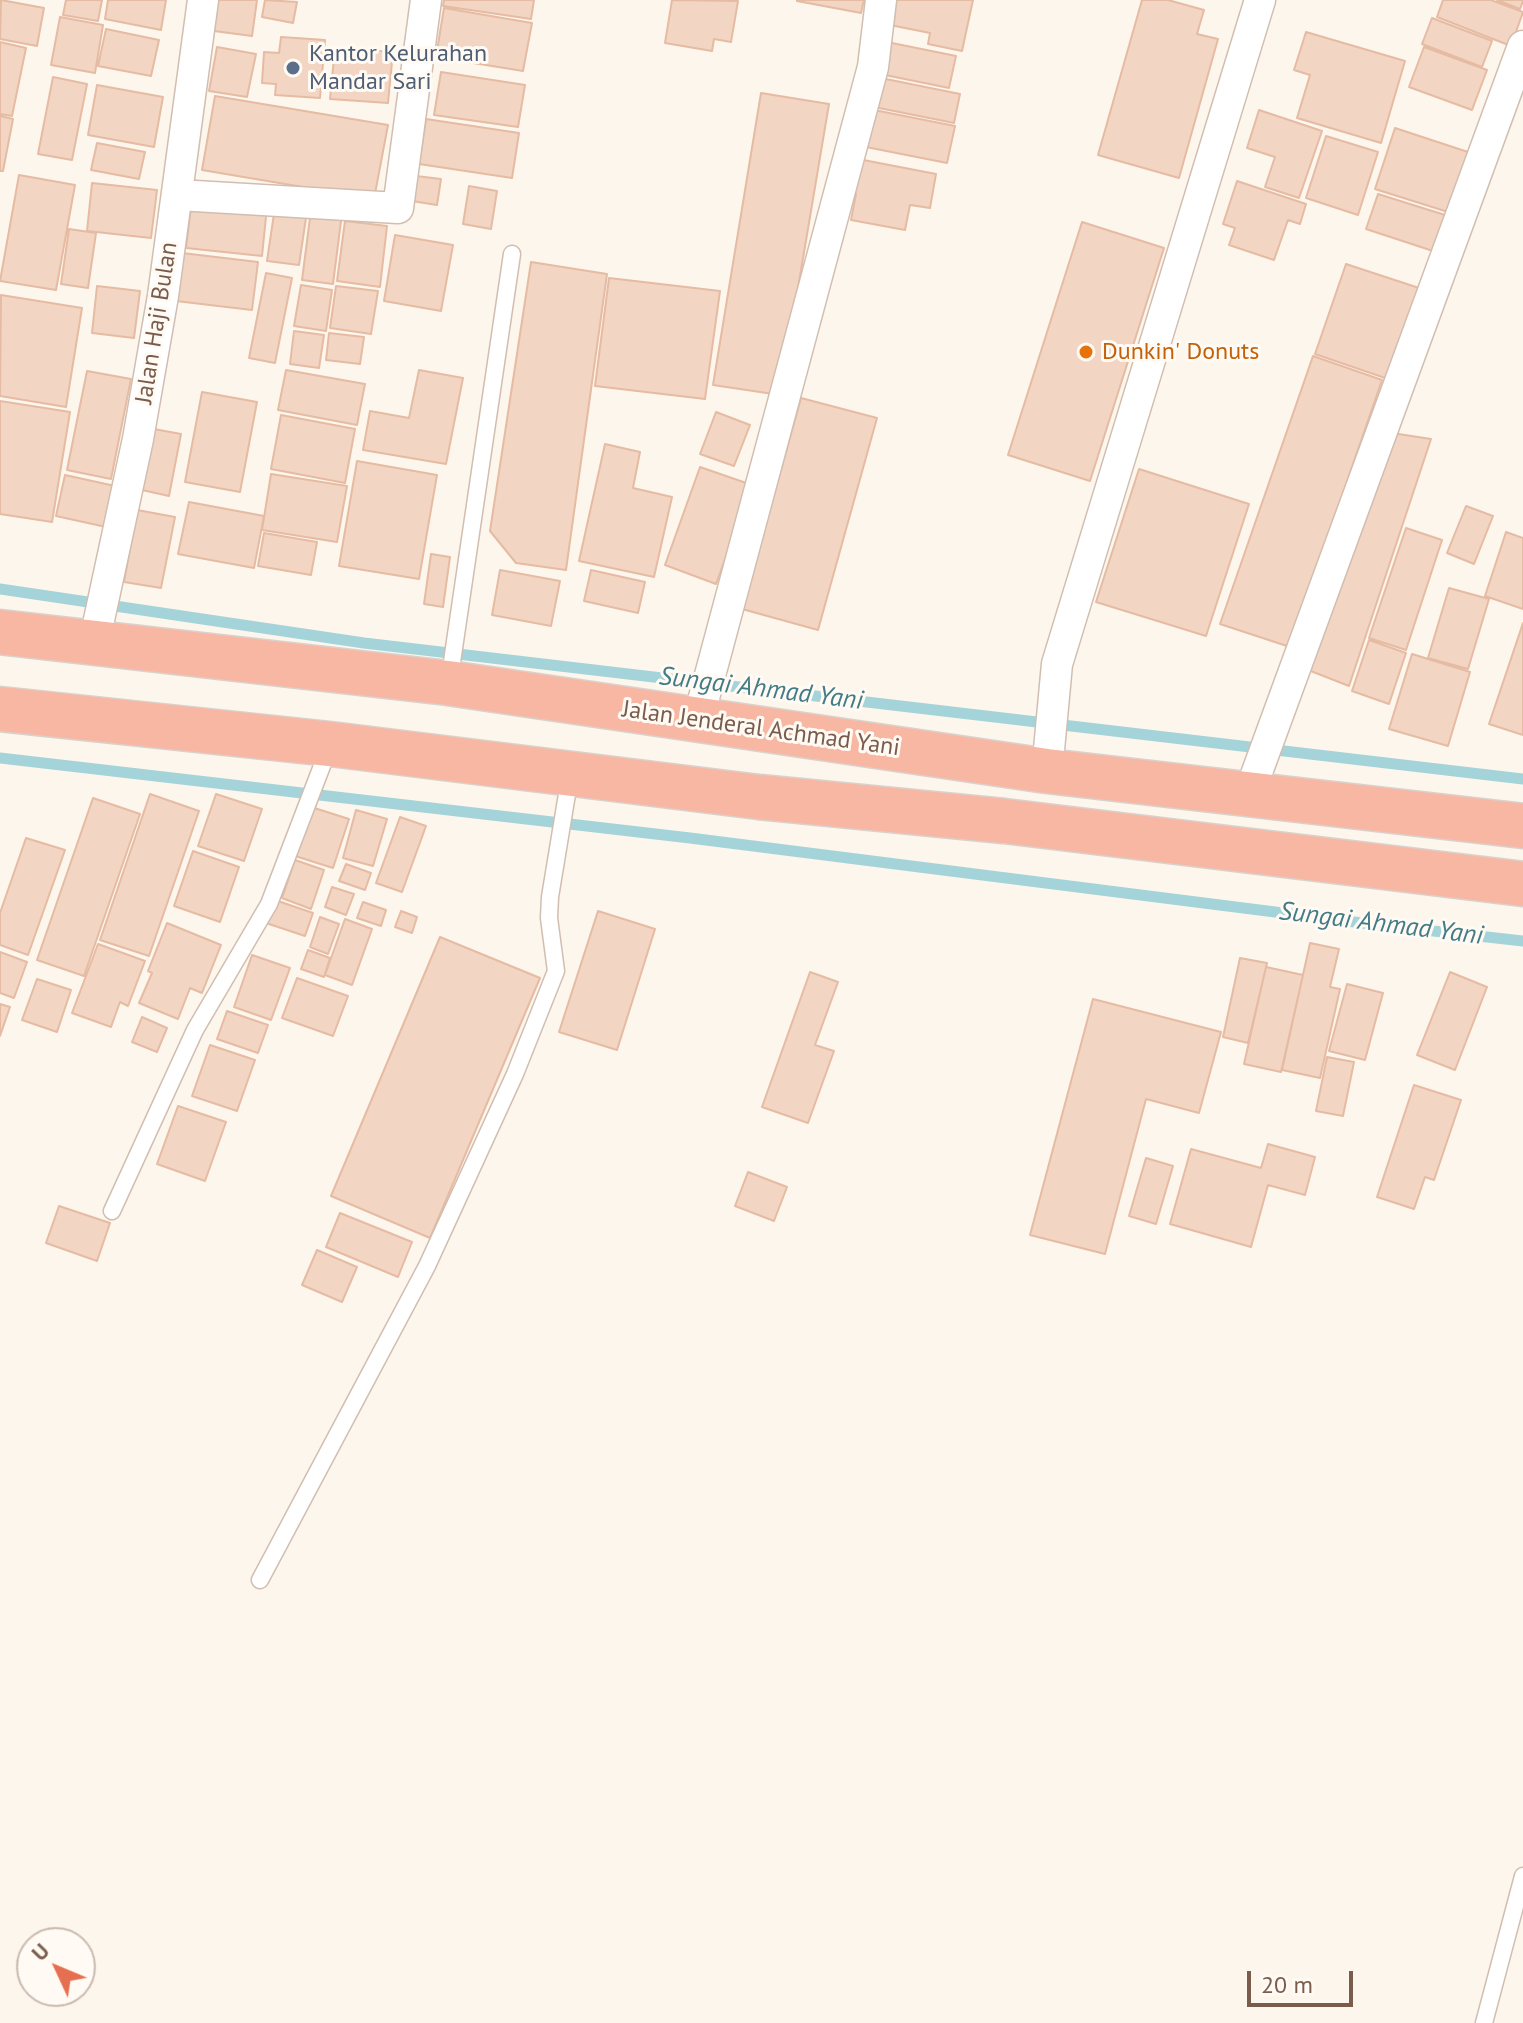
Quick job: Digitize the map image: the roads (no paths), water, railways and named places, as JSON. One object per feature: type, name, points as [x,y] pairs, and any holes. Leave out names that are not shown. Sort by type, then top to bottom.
[{"type":"highway","name":"Jalan Jenderal Achmad Yani","points":[[0,632],[97,632],[1047,771],[1253,780],[1523,826]]},
{"type":"highway","points":[[0,709],[330,744],[759,797],[1004,821],[1523,884]]},
{"type":"highway","points":[[759,797],[768,730]]},
{"type":"street","name":"Jalan Haji Bulan","points":[[97,632],[163,296],[203,0]]},
{"type":"street","points":[[178,195],[398,208],[426,0]]},
{"type":"street","points":[[698,720],[873,67],[881,0]]},
{"type":"street","points":[[1047,771],[1057,664],[1260,0]]},
{"type":"street","points":[[1253,780],[1523,46]]},
{"type":"lane","points":[[448,683],[512,254]]},
{"type":"lane","points":[[112,1211],[195,1030],[269,904],[330,744]]},
{"type":"lane","points":[[260,1580],[427,1266],[515,1074],[556,971],[549,918],[550,897],[570,774]]},
{"type":"lane","points":[[1484,2023],[1523,1876]]},
{"type":"waterway","name":"Sungai Ahmad Yani","points":[[0,589],[364,643],[1523,779]]},
{"type":"waterway","name":"Sungai Ahmad Yani","points":[[0,758],[690,838],[1523,941]]},
{"type":"place","name":"Kantor Kelurahan Mandar Sari","points":[[293,68]]},
{"type":"place","name":"Dunkin' Donuts","points":[[1086,352]]}]
